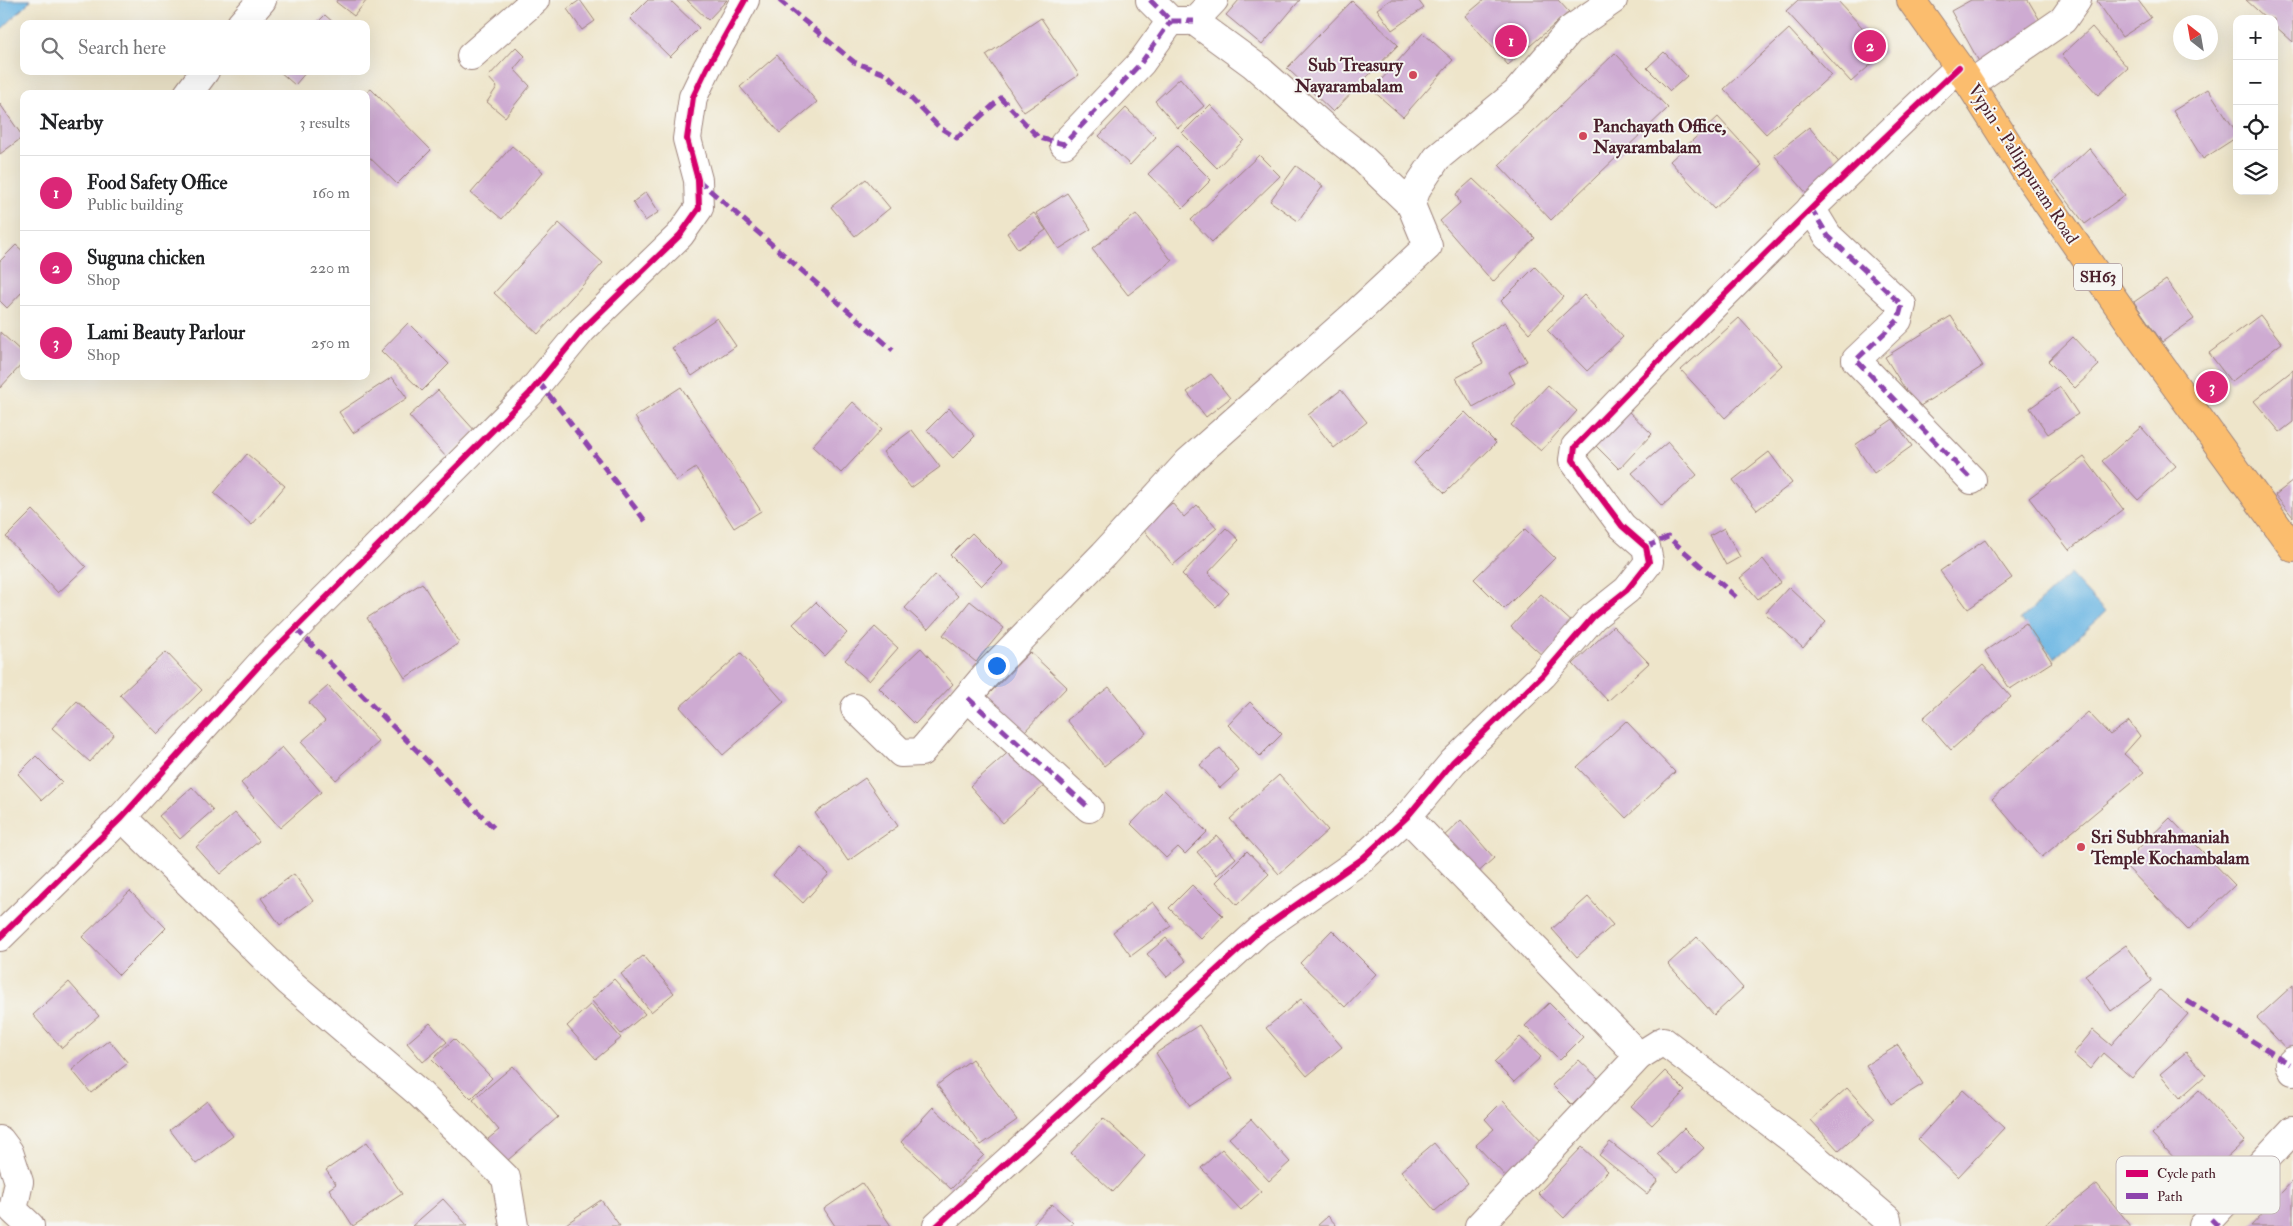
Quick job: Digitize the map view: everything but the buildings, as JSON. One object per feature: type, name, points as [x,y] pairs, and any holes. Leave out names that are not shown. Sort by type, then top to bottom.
[{"type":"main road","name":"Vypin - Pallippuram Road","points":[[1911,0],[1965,75],[2027,174],[2140,337],[2293,548]]},
{"type":"street","points":[[244,20],[262,0]]},
{"type":"street","points":[[471,56],[535,0]]},
{"type":"street","points":[[0,937],[122,817],[265,659],[530,393],[582,330],[680,235],[699,208],[698,180],[687,139],[693,97],[745,0]]},
{"type":"street","points":[[855,708],[901,753],[922,752],[985,676],[1104,554],[1188,462],[1353,316],[1428,246],[1411,205],[1361,157],[1332,135],[1254,65],[1150,0]]},
{"type":"street","points":[[1064,144],[1182,21],[1214,0]]},
{"type":"street","points":[[1411,205],[1417,188],[1437,158],[1516,93],[1570,30],[1613,0]]},
{"type":"street","points":[[937,1226],[1259,931],[1362,859],[1407,817],[1454,762],[1543,675],[1594,617],[1627,590],[1649,562],[1646,546],[1622,526],[1573,460],[1575,447],[1811,208],[1965,75],[2063,20],[2077,0]]},
{"type":"street","points":[[191,90],[202,75]]},
{"type":"street","points":[[1811,208],[1828,236],[1902,305],[1898,320],[1856,360],[1972,480]]},
{"type":"street","points":[[968,698],[1089,808]]},
{"type":"street","points":[[122,817],[288,981],[419,1093],[506,1178],[514,1226]]},
{"type":"street","points":[[1407,817],[1639,1056]]},
{"type":"street","points":[[1479,1226],[1639,1056],[1663,1041],[1801,1146],[1887,1219],[1888,1226]]},
{"type":"street","points":[[2293,1061],[2290,1064],[2293,1071]]},
{"type":"street","points":[[2270,1156],[2293,1130]]},
{"type":"street","points":[[0,1140],[9,1152],[19,1182],[13,1210],[30,1226]]},
{"type":"street","points":[[2211,1224],[2220,1214]]},
{"type":"water","points":[[0,0],[31,0],[0,31]]},
{"type":"water","points":[[2070,574],[2105,612],[2055,658],[2020,620]]},
{"type":"marked path","points":[[779,0],[854,62],[888,75],[939,127],[957,138],[1001,98],[1039,138],[1064,144],[1141,63],[1171,21]]},
{"type":"marked path","points":[[1150,0],[1171,21],[1194,21]]},
{"type":"marked path","points":[[698,180],[893,350]]},
{"type":"marked path","points":[[1811,208],[1828,236],[1902,305],[1898,320],[1856,360],[1972,480]]},
{"type":"marked path","points":[[539,382],[646,522]]},
{"type":"marked path","points":[[1646,547],[1668,537],[1736,597]]},
{"type":"marked path","points":[[296,629],[497,831]]},
{"type":"marked path","points":[[968,698],[1089,808]]},
{"type":"marked path","points":[[2187,1001],[2290,1064]]},
{"type":"marked path","points":[[2211,1219],[2218,1226]]},
{"type":"cycle path","points":[[0,937],[122,817],[265,659],[530,393],[582,330],[680,235],[699,208],[698,180],[687,139],[693,97],[745,0]]},
{"type":"cycle path","points":[[937,1226],[1259,931],[1362,859],[1407,817],[1453,762],[1543,675],[1593,617],[1627,590],[1649,562],[1646,547],[1622,526],[1573,460],[1575,447],[1765,254],[1959,67]]},
{"type":"place","name":"Food Safety Office","points":[[1511,41]]},
{"type":"place","name":"Suguna chicken","points":[[1870,46]]},
{"type":"place","name":"Sub Treasury Nayarambalam","points":[[1413,75]]},
{"type":"place","name":"Panchayath Office, Nayarambalam","points":[[1583,136]]},
{"type":"place","name":"Lami Beauty Parlour","points":[[2212,387]]},
{"type":"place","name":"Sri Subhrahmaniah Temple Kochambalam","points":[[2081,847]]}]
